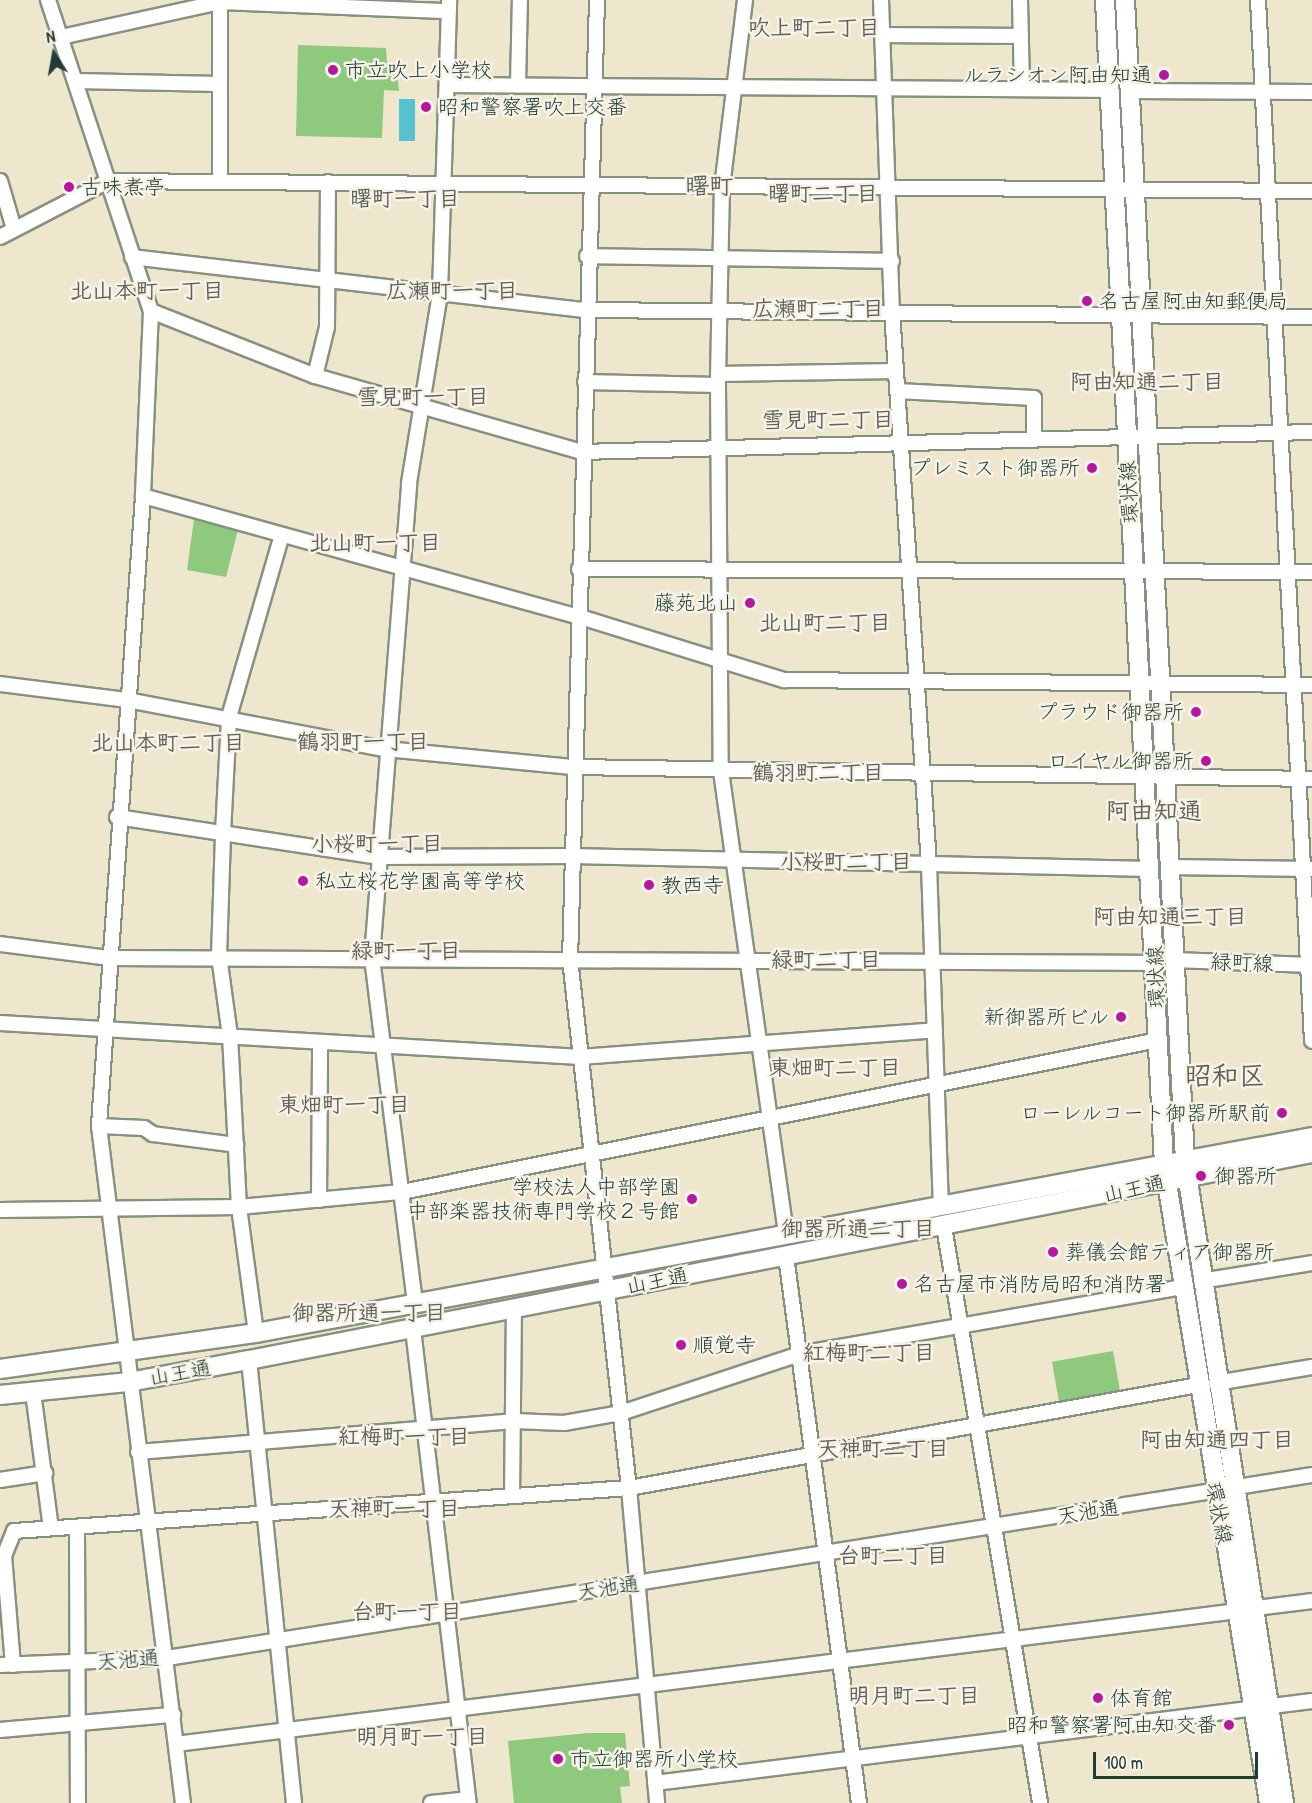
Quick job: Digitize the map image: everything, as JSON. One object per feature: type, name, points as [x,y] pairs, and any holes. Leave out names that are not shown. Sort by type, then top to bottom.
[{"type":"main road","name":"環状線","points":[[1105,0],[1113,189],[1122,314],[1126,437],[1142,570],[1149,684],[1163,777],[1159,868],[1164,962],[1186,1169],[1201,1281],[1215,1492],[1247,1609]]},
{"type":"main road","name":"環状線","points":[[1125,0],[1145,436],[1142,570]]},
{"type":"main road","name":"環状線","points":[[1149,684],[1144,776],[1159,868]]},
{"type":"main road","name":"環状線","points":[[1164,962],[1158,1040],[1166,1184],[1182,1287],[1234,1488],[1247,1609],[1263,1707],[1284,1803]]},
{"type":"main road","name":"山王通","points":[[0,1395],[129,1382],[1166,1184],[1186,1169],[1312,1137]]},
{"type":"main road","name":"山王通","points":[[0,1369],[125,1356],[1164,1165],[1186,1169],[1312,1153]]},
{"type":"main road","name":"環状線","points":[[1263,1707],[1269,1803]]},
{"type":"street","points":[[48,0],[151,311],[143,496],[117,817],[99,1126],[106,1208],[147,1523],[168,1658],[183,1803]]},
{"type":"street","points":[[518,85],[520,0]]},
{"type":"street","points":[[597,0],[581,452],[570,959],[629,1488],[657,1803]]},
{"type":"street","points":[[745,0],[722,186],[717,572],[721,771],[750,959],[786,1234]]},
{"type":"street","points":[[880,0],[892,261],[892,312],[906,572],[917,679],[929,865],[941,1205]]},
{"type":"street","points":[[1020,0],[1022,89]]},
{"type":"street","points":[[1258,0],[1275,316],[1285,432],[1294,684],[1305,779],[1312,1041]]},
{"type":"street","points":[[62,37],[220,1],[449,5],[440,293],[401,571],[385,749],[372,957],[415,1303]]},
{"type":"street","points":[[220,1],[220,181]]},
{"type":"street","points":[[882,35],[1021,36]]},
{"type":"street","points":[[75,81],[220,84]]},
{"type":"street","points":[[447,85],[1110,90]]},
{"type":"street","points":[[1130,91],[1312,92]]},
{"type":"street","points":[[0,181],[14,229]]},
{"type":"street","points":[[0,237],[108,181],[1312,191]]},
{"type":"street","points":[[315,376],[327,327],[328,182]]},
{"type":"street","points":[[587,256],[892,261]]},
{"type":"street","points":[[132,257],[586,310],[1312,316]]},
{"type":"street","points":[[151,311],[315,376],[581,452],[1312,432]]},
{"type":"street","points":[[585,382],[718,380],[896,371]]},
{"type":"street","points":[[897,391],[1034,398],[1034,439]]},
{"type":"street","points":[[143,496],[281,538],[578,616],[720,657],[784,680],[917,679],[1312,685]]},
{"type":"street","points":[[256,1333],[239,1207],[230,1036],[219,956],[230,717],[281,538]]},
{"type":"street","points":[[579,569],[717,572],[1142,570],[1312,572]]},
{"type":"street","points":[[0,684],[127,700],[230,717],[385,749],[573,767],[1305,779]]},
{"type":"street","points":[[117,817],[378,857],[734,858],[929,865],[1309,869]]},
{"type":"street","name":"緑町線","points":[[0,944],[110,958],[219,956],[750,959],[1310,965]]},
{"type":"street","points":[[0,1023],[580,1057],[762,1045],[935,1030]]},
{"type":"street","points":[[0,1210],[239,1207],[402,1192],[936,1088],[1158,1040]]},
{"type":"street","points":[[319,1200],[320,1042]]},
{"type":"street","points":[[99,1126],[144,1128],[153,1134],[236,1145]]},
{"type":"street","points":[[944,1226],[997,1527],[1040,1803]]},
{"type":"street","points":[[786,1256],[828,1554],[859,1803]]},
{"type":"street","points":[[1201,1281],[1312,1263]]},
{"type":"street","points":[[138,1452],[260,1439],[513,1421],[564,1423],[621,1413],[799,1354],[1182,1287]]},
{"type":"street","points":[[512,1496],[514,1310]]},
{"type":"street","points":[[413,1329],[469,1801],[431,1803]]},
{"type":"street","points":[[249,1360],[260,1439],[294,1803]]},
{"type":"street","points":[[6,1665],[2,1557],[14,1531],[51,1528],[77,1530],[629,1488],[813,1452],[1312,1367]]},
{"type":"street","points":[[33,1392],[51,1528]]},
{"type":"street","points":[[0,1480],[45,1473]]},
{"type":"street","name":"天池通","points":[[6,1665],[168,1658],[1312,1475]]},
{"type":"street","points":[[77,1530],[78,1803]]},
{"type":"street","points":[[176,1744],[459,1711],[645,1685],[1016,1642],[1312,1601]]},
{"type":"street","points":[[655,1783],[854,1760],[1312,1701]]},
{"type":"street","points":[[0,1730],[173,1715]]},
{"type":"green space","points":[[298,45],[386,48],[387,63],[396,63],[399,91],[384,90],[382,138],[296,136]]},
{"type":"green space","points":[[194,519],[238,530],[226,577],[187,570]]},
{"type":"green space","points":[[1113,1351],[1120,1392],[1059,1403],[1052,1362]]},
{"type":"green space","points":[[588,1733],[625,1733],[630,1786],[620,1787],[622,1803],[514,1803],[508,1741]]},
{"type":"water","points":[[399,99],[415,99],[415,141],[399,141]]},
{"type":"place","name":"市立吹上小学校","points":[[333,70]]},
{"type":"place","name":"ルラシオン阿由知通","points":[[1164,75]]},
{"type":"place","name":"昭和警察署吹上交番","points":[[426,107]]},
{"type":"place","name":"古味煮亭","points":[[69,187]]},
{"type":"place","name":"名古屋阿由知郵便局","points":[[1087,301]]},
{"type":"place","name":"プレミスト御器所","points":[[1092,468]]},
{"type":"place","name":"藤苑北山","points":[[750,603]]},
{"type":"place","name":"プラウド御器所","points":[[1196,712]]},
{"type":"place","name":"ロイヤル御器所","points":[[1206,761]]},
{"type":"place","name":"私立桜花学園高等学校","points":[[303,881]]},
{"type":"place","name":"教西寺","points":[[649,885]]},
{"type":"place","name":"新御器所ビル","points":[[1121,1017]]},
{"type":"place","name":"ローレルコート御器所駅前","points":[[1282,1113]]},
{"type":"place","name":"御器所","points":[[1201,1176]]},
{"type":"place","name":"学校法人中部学園 中部楽器技術専門学校２号館","points":[[692,1199]]},
{"type":"place","name":"葬儀会館ティア御器所","points":[[1053,1252]]},
{"type":"place","name":"名古屋市消防局昭和消防署","points":[[902,1284]]},
{"type":"place","name":"順覚寺","points":[[681,1345]]},
{"type":"place","name":"体育館","points":[[1098,1698]]},
{"type":"place","name":"昭和警察署阿由知交番","points":[[1229,1725]]},
{"type":"place","name":"市立御器所小学校","points":[[558,1759]]},
{"type":"district","name":"吹上町二丁目","points":[[814,28]]},
{"type":"district","name":"曙町","points":[[709,186]]},
{"type":"district","name":"曙町二丁目","points":[[823,194]]},
{"type":"district","name":"曙町一丁目","points":[[405,199]]},
{"type":"district","name":"北山本町一丁目","points":[[147,291]]},
{"type":"district","name":"広瀬町一丁目","points":[[452,291]]},
{"type":"district","name":"広瀬町二丁目","points":[[818,309]]},
{"type":"district","name":"阿由知通二丁目","points":[[1147,382]]},
{"type":"district","name":"雪見町一丁目","points":[[423,397]]},
{"type":"district","name":"雪見町二丁目","points":[[828,420]]},
{"type":"district","name":"北山町一丁目","points":[[375,543]]},
{"type":"district","name":"北山町二丁目","points":[[825,623]]},
{"type":"district","name":"鶴羽町一丁目","points":[[363,742]]},
{"type":"district","name":"北山本町二丁目","points":[[168,743]]},
{"type":"district","name":"鶴羽町二丁目","points":[[818,773]]},
{"type":"district","name":"阿由知通","points":[[1154,811]]},
{"type":"district","name":"小桜町一丁目","points":[[377,844]]},
{"type":"district","name":"小桜町二丁目","points":[[846,862]]},
{"type":"district","name":"阿由知通三丁目","points":[[1170,917]]},
{"type":"district","name":"緑町一丁目","points":[[406,951]]},
{"type":"district","name":"緑町二丁目","points":[[826,960]]},
{"type":"district","name":"東畑町二丁目","points":[[835,1068]]},
{"type":"district","name":"昭和区","points":[[1225,1076]]},
{"type":"district","name":"東畑町一丁目","points":[[344,1105]]},
{"type":"district","name":"御器所通二丁目","points":[[858,1229]]},
{"type":"district","name":"御器所通一丁目","points":[[369,1313]]},
{"type":"district","name":"紅梅町二丁目","points":[[869,1353]]},
{"type":"district","name":"紅梅町一丁目","points":[[404,1437]]},
{"type":"district","name":"阿由知通四丁目","points":[[1217,1440]]},
{"type":"district","name":"天神町二丁目","points":[[883,1449]]},
{"type":"district","name":"天神町一丁目","points":[[394,1509]]},
{"type":"district","name":"台町二丁目","points":[[893,1556]]},
{"type":"district","name":"台町一丁目","points":[[407,1612]]},
{"type":"district","name":"明月町二丁目","points":[[914,1696]]},
{"type":"district","name":"明月町一丁目","points":[[422,1737]]}]
